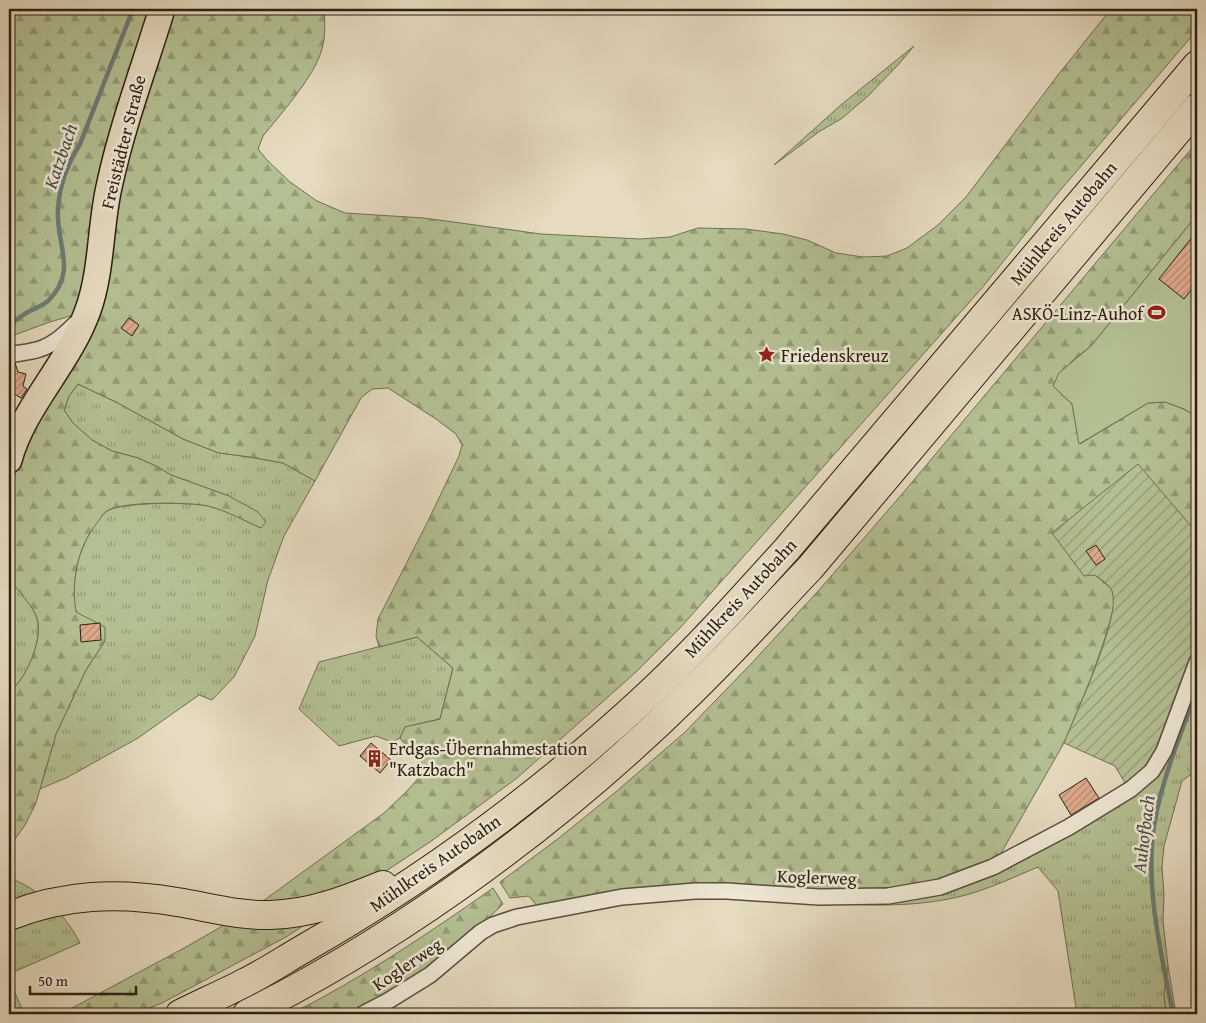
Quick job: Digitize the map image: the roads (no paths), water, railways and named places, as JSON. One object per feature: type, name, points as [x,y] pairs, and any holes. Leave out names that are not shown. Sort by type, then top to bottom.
[{"type":"highway","name":"Mühlkreis Autobahn","points":[[180,1014],[247,981],[333,932],[434,866],[484,830],[602,736],[650,693],[724,619],[793,542],[1197,65]]},
{"type":"highway","name":"Mühlkreis Autobahn","points":[[246,1014],[348,958],[426,908],[496,858],[592,783],[692,691],[745,638],[810,568],[1197,108]]},
{"type":"highway","points":[[9,916],[30,908],[90,896],[148,898],[246,914],[289,914],[343,901],[434,866]]},
{"type":"main road","name":"Freistädter Straße","points":[[9,460],[22,427],[66,358],[80,332],[89,308],[96,281],[108,189],[117,150],[162,9]]},
{"type":"street","name":"Freistädter Straße","points":[[9,355],[34,351],[48,346],[63,336],[89,308]]},
{"type":"street","name":"Koglerweg","points":[[363,1014],[430,975],[481,932],[493,925],[517,917],[622,897],[686,892],[727,891],[819,897],[888,896],[940,887],[993,867],[1070,827],[1131,789],[1152,771],[1164,751],[1197,662]]},
{"type":"waterway","name":"Katzbach","points":[[9,325],[48,301],[57,290],[62,278],[64,256],[58,221],[62,182],[71,159],[80,144],[133,9]]},
{"type":"waterway","name":"Auhofbach","points":[[1173,1014],[1156,920],[1151,873],[1152,849],[1157,808],[1172,757],[1197,691]]},
{"type":"place","name":"ASKÖ-Linz-Auhof","points":[[1157,313]]},
{"type":"place","name":"Friedenskreuz","points":[[767,355]]},
{"type":"place","name":"Erdgas-Übernahmestation \"Katzbach\"","points":[[375,758]]}]
